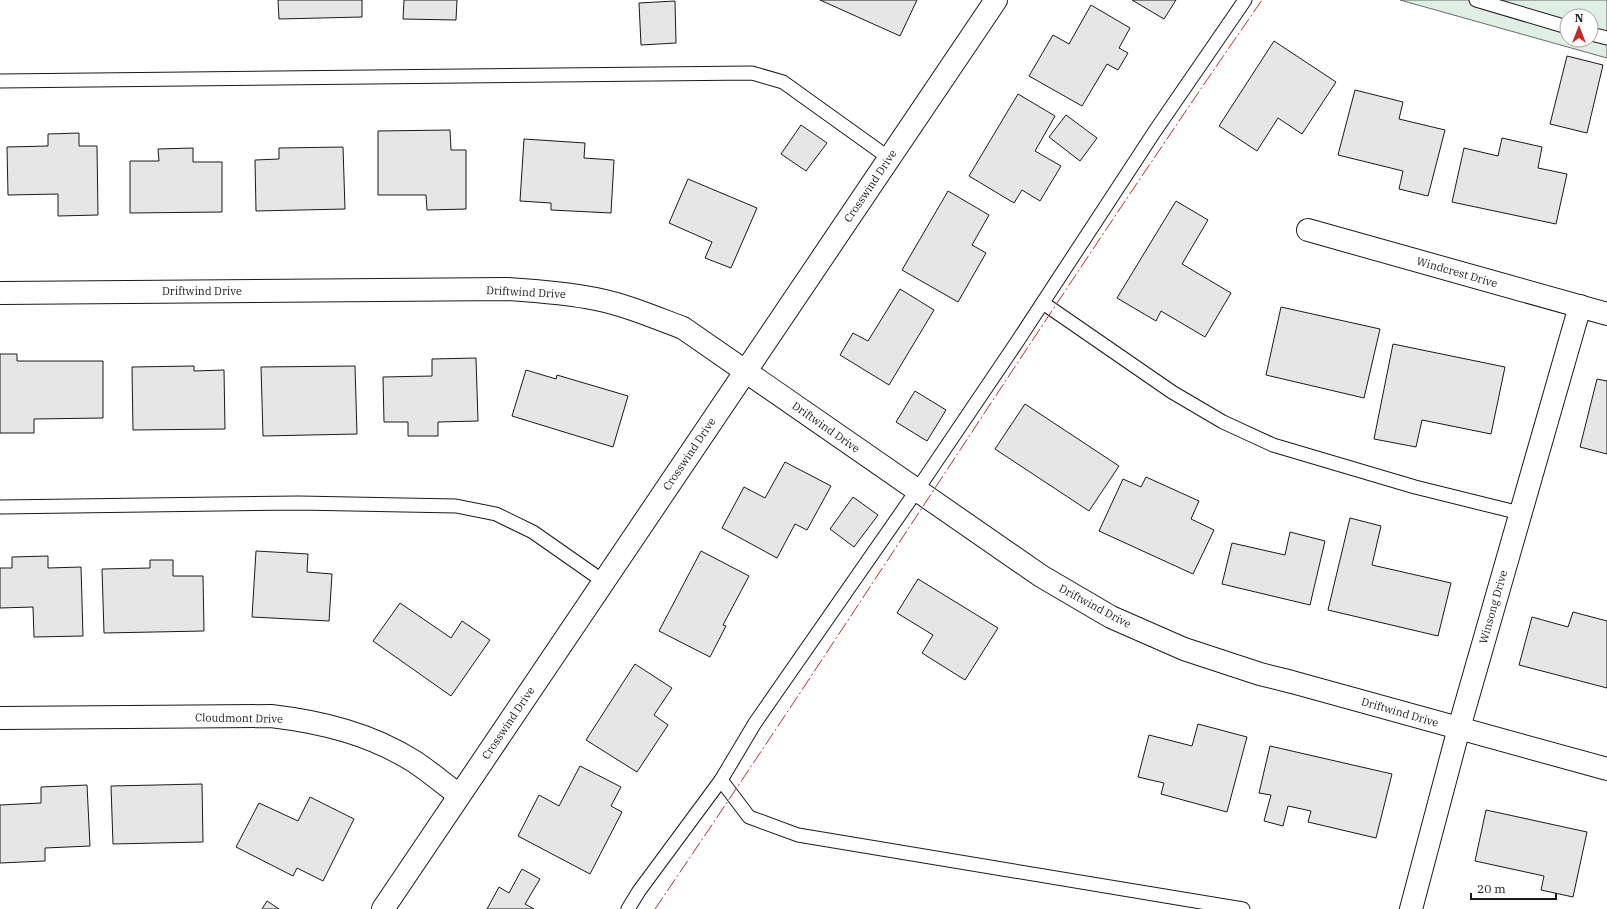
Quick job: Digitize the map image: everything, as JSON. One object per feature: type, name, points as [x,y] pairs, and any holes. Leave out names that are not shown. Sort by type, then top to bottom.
[{"type":"street","name":"Crosswind Drive","points":[[383,909],[996,0]]},
{"type":"street","name":"Windcrest Drive","points":[[1308,230],[1607,314]]},
{"type":"street","name":"Driftwind Drive","points":[[0,293],[507,289],[552,292],[604,301],[641,311],[683,328],[1041,576],[1111,617],[1184,650],[1260,674],[1607,769]]},
{"type":"street","name":"Winsong Drive","points":[[1411,909],[1459,728],[1580,306]]},
{"type":"street","name":"Cloudmont Drive","points":[[0,718],[271,716],[302,720],[339,728],[361,735],[389,747],[416,762],[459,796]]},
{"type":"lane","points":[[628,909],[639,891],[721,780],[755,723],[917,490],[1043,303],[1155,131],[1245,0]]},
{"type":"lane","points":[[1476,0],[1559,25]]},
{"type":"lane","points":[[0,81],[752,73],[783,82],[889,158]]},
{"type":"lane","points":[[1043,303],[1172,392],[1223,422],[1273,445],[1415,486],[1520,513]]},
{"type":"lane","points":[[0,507],[299,503],[456,506],[496,514],[533,532],[603,581]]},
{"type":"lane","points":[[721,780],[749,817],[798,835],[1243,909]]},
{"type":"green space","points":[[1400,0],[1607,0],[1607,58],[1571,48],[1599,48],[1599,8],[1559,8],[1559,45]]},
{"type":"building","points":[[278,0],[362,0],[362,17],[279,19]]},
{"type":"building","points":[[404,0],[457,0],[456,20],[403,19]]},
{"type":"building","points":[[820,0],[917,0],[900,36]]},
{"type":"building","points":[[1132,0],[1176,0],[1164,19]]},
{"type":"building","points":[[675,1],[676,43],[641,45],[639,3]]},
{"type":"building","points":[[1091,5],[1130,28],[1119,48],[1128,53],[1118,70],[1107,64],[1082,106],[1029,76],[1053,35],[1069,44]]},
{"type":"building","points":[[1274,41],[1336,82],[1302,134],[1278,118],[1257,151],[1219,126]]},
{"type":"building","points":[[1567,56],[1603,65],[1587,133],[1550,124]]},
{"type":"building","points":[[1355,90],[1403,102],[1399,119],[1445,130],[1428,196],[1399,189],[1403,171],[1338,155]]},
{"type":"building","points":[[1018,94],[1055,116],[1035,151],[1061,166],[1040,201],[1022,190],[1014,203],[969,176]]},
{"type":"building","points":[[1066,115],[1097,138],[1080,161],[1049,137]]},
{"type":"building","points":[[801,125],[827,143],[806,171],[781,154]]},
{"type":"building","points":[[450,130],[451,150],[466,150],[466,209],[427,210],[426,195],[378,195],[378,131]]},
{"type":"building","points":[[79,133],[79,146],[97,146],[98,215],[58,216],[58,194],[8,195],[7,147],[48,146],[48,134]]},
{"type":"building","points":[[1502,138],[1542,147],[1538,168],[1567,174],[1556,224],[1452,202],[1464,148],[1498,156]]},
{"type":"building","points":[[524,139],[585,143],[584,158],[614,160],[611,213],[551,210],[551,203],[520,201]]},
{"type":"building","points":[[343,147],[345,209],[256,211],[255,160],[279,159],[279,148]]},
{"type":"building","points":[[193,148],[193,162],[222,162],[222,212],[130,213],[130,161],[159,161],[158,149]]},
{"type":"building","points":[[688,179],[757,208],[731,268],[705,258],[712,242],[669,223]]},
{"type":"building","points":[[948,191],[989,215],[972,245],[986,253],[958,302],[902,270]]},
{"type":"building","points":[[1176,201],[1208,220],[1182,264],[1231,293],[1205,337],[1161,311],[1156,321],[1117,298]]},
{"type":"building","points":[[900,289],[934,310],[889,385],[840,355],[853,333],[868,341]]},
{"type":"building","points":[[1281,307],[1380,329],[1364,398],[1266,375]]},
{"type":"building","points":[[1393,344],[1505,367],[1491,434],[1422,420],[1416,447],[1374,439]]},
{"type":"building","points":[[0,354],[17,354],[17,361],[103,361],[103,418],[34,419],[34,433],[0,433]]},
{"type":"building","points":[[476,358],[478,421],[438,422],[438,436],[408,436],[408,422],[384,422],[383,377],[432,376],[432,359]]},
{"type":"building","points":[[194,366],[194,371],[224,370],[225,429],[133,430],[132,367]]},
{"type":"building","points":[[355,366],[357,434],[263,436],[261,367]]},
{"type":"building","points":[[526,370],[556,379],[557,375],[628,396],[613,447],[512,416]]},
{"type":"building","points":[[1597,379],[1607,381],[1607,454],[1580,447]]},
{"type":"building","points":[[915,391],[946,410],[927,441],[896,422]]},
{"type":"building","points":[[1025,404],[1119,466],[1089,511],[995,449]]},
{"type":"building","points":[[785,462],[831,486],[807,530],[795,524],[777,558],[722,528],[744,487],[765,498]]},
{"type":"building","points":[[1146,477],[1199,501],[1191,519],[1214,530],[1193,574],[1099,531],[1123,479],[1141,487]]},
{"type":"building","points":[[853,497],[878,515],[854,547],[830,529]]},
{"type":"building","points":[[1350,518],[1381,526],[1372,565],[1451,583],[1438,636],[1328,610]]},
{"type":"building","points":[[1290,532],[1325,541],[1310,605],[1222,584],[1232,543],[1285,555]]},
{"type":"building","points":[[256,551],[308,554],[307,572],[332,574],[329,621],[252,617]]},
{"type":"building","points":[[701,551],[749,576],[723,625],[726,626],[710,657],[659,631]]},
{"type":"building","points":[[48,556],[48,568],[81,567],[83,636],[34,637],[33,607],[0,608],[0,568],[12,568],[12,557]]},
{"type":"building","points":[[150,560],[173,560],[173,576],[203,576],[204,631],[104,633],[102,569],[150,568]]},
{"type":"building","points":[[918,579],[998,628],[965,680],[922,653],[933,635],[897,613]]},
{"type":"building","points":[[400,603],[451,638],[462,621],[490,640],[451,696],[373,641]]},
{"type":"building","points":[[1573,612],[1607,621],[1607,688],[1519,665],[1532,617],[1568,627]]},
{"type":"building","points":[[635,664],[672,688],[654,715],[668,725],[637,772],[586,740]]},
{"type":"building","points":[[1198,724],[1247,737],[1227,812],[1161,794],[1164,783],[1138,777],[1149,735],[1192,746]]},
{"type":"building","points":[[1270,746],[1392,774],[1376,838],[1308,822],[1311,811],[1288,806],[1283,826],[1264,821],[1271,795],[1259,793]]},
{"type":"building","points":[[580,766],[621,787],[611,806],[622,812],[590,874],[518,836],[539,795],[559,806]]},
{"type":"building","points":[[202,784],[203,842],[113,844],[111,786]]},
{"type":"building","points":[[87,785],[90,846],[45,848],[45,861],[0,863],[0,805],[41,803],[41,787]]},
{"type":"building","points":[[310,797],[354,819],[323,881],[297,868],[293,876],[236,847],[259,803],[298,821]]},
{"type":"building","points":[[1486,810],[1587,832],[1573,897],[1541,890],[1544,876],[1475,861]]},
{"type":"building","points":[[522,869],[540,879],[525,904],[534,909],[487,909],[499,887],[509,893]]},
{"type":"building","points":[[267,901],[279,909],[262,909]]},
{"type":"power","points":[[655,909],[807,682],[1108,226],[1262,0]]}]
